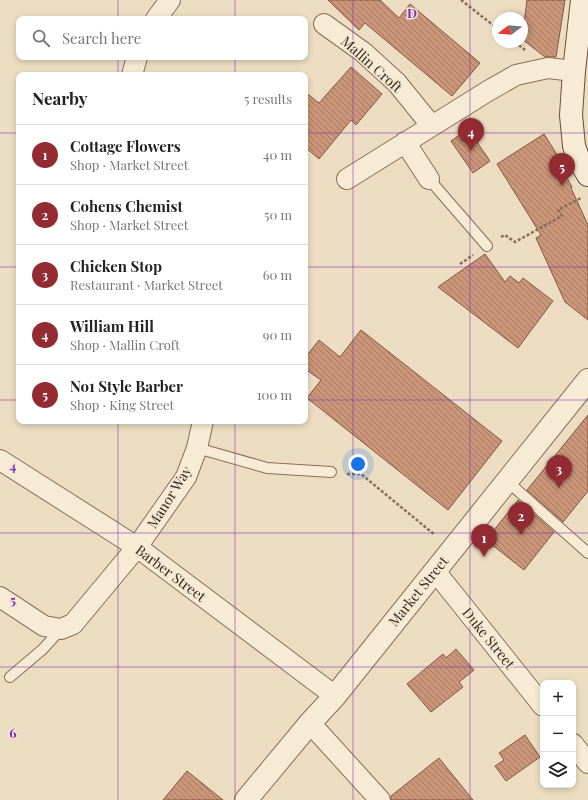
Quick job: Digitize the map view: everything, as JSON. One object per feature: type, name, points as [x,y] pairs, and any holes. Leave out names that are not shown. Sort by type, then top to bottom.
[{"type":"street","points":[[158,16],[170,0]]},
{"type":"street","points":[[582,0],[574,71],[571,116],[574,146],[579,160],[588,175]]},
{"type":"street","name":"Mallin Croft","points":[[324,24],[363,52],[397,83],[431,126]]},
{"type":"street","points":[[133,72],[136,60]]},
{"type":"street","points":[[348,179],[405,142],[516,75],[548,68],[574,71]]},
{"type":"street","points":[[405,142],[429,179]]},
{"type":"street","name":"Market Street","points":[[246,800],[310,723],[335,696],[588,380]]},
{"type":"street","name":"Manor Way","points":[[61,629],[73,624],[137,547],[186,477],[197,448],[202,424]]},
{"type":"street","name":"Barber Street","points":[[0,460],[137,547],[335,696]]},
{"type":"street","name":"Duke Street","points":[[435,571],[540,702]]},
{"type":"street","points":[[0,597],[44,626],[61,629]]},
{"type":"street","points":[[310,723],[380,800]]},
{"type":"lane","points":[[429,179],[487,246]]},
{"type":"lane","points":[[197,448],[267,468],[332,472]]},
{"type":"lane","points":[[508,480],[588,553]]},
{"type":"lane","points":[[10,677],[44,649],[61,629]]},
{"type":"path","points":[[461,0],[492,24]]},
{"type":"path","points":[[460,264],[505,235],[515,242],[562,216],[558,210],[582,197]]},
{"type":"path","points":[[332,472],[361,474],[452,549]]},
{"type":"building","points":[[328,0],[380,0],[399,18],[410,4],[480,63],[452,96],[365,23],[359,30]]},
{"type":"building","points":[[527,0],[565,0],[556,57],[545,57],[528,44],[528,12],[525,12]]},
{"type":"building","points":[[351,67],[382,94],[356,125],[351,120],[319,159],[308,150],[308,94],[319,103]]},
{"type":"building","points":[[468,129],[490,161],[473,173],[451,141]]},
{"type":"building","points":[[544,134],[556,153],[588,225],[588,320],[565,302],[536,238],[541,235],[497,164]]},
{"type":"building","points":[[485,254],[505,282],[510,276],[519,283],[523,278],[553,301],[518,348],[438,287]]},
{"type":"building","points":[[361,330],[502,441],[448,510],[308,399],[321,380],[308,371],[308,354],[319,340],[340,357]]},
{"type":"building","points":[[588,415],[588,491],[563,522],[527,490]]},
{"type":"building","points":[[518,500],[554,532],[524,570],[486,540]]},
{"type":"building","points":[[456,649],[474,670],[459,682],[463,687],[431,712],[407,684],[443,654],[446,658]]},
{"type":"building","points":[[525,735],[540,757],[506,781],[495,766],[504,760],[499,753]]},
{"type":"building","points":[[439,758],[473,800],[391,800],[391,796]]},
{"type":"building","points":[[187,771],[223,800],[163,800]]},
{"type":"place","name":"William Hill","points":[[471,151]]},
{"type":"place","name":"No1 Style Barber","points":[[562,186]]},
{"type":"place","name":"Chicken Stop","points":[[559,488]]},
{"type":"place","name":"Cohens Chemist","points":[[521,535]]},
{"type":"place","name":"Cottage Flowers","points":[[484,557]]}]
